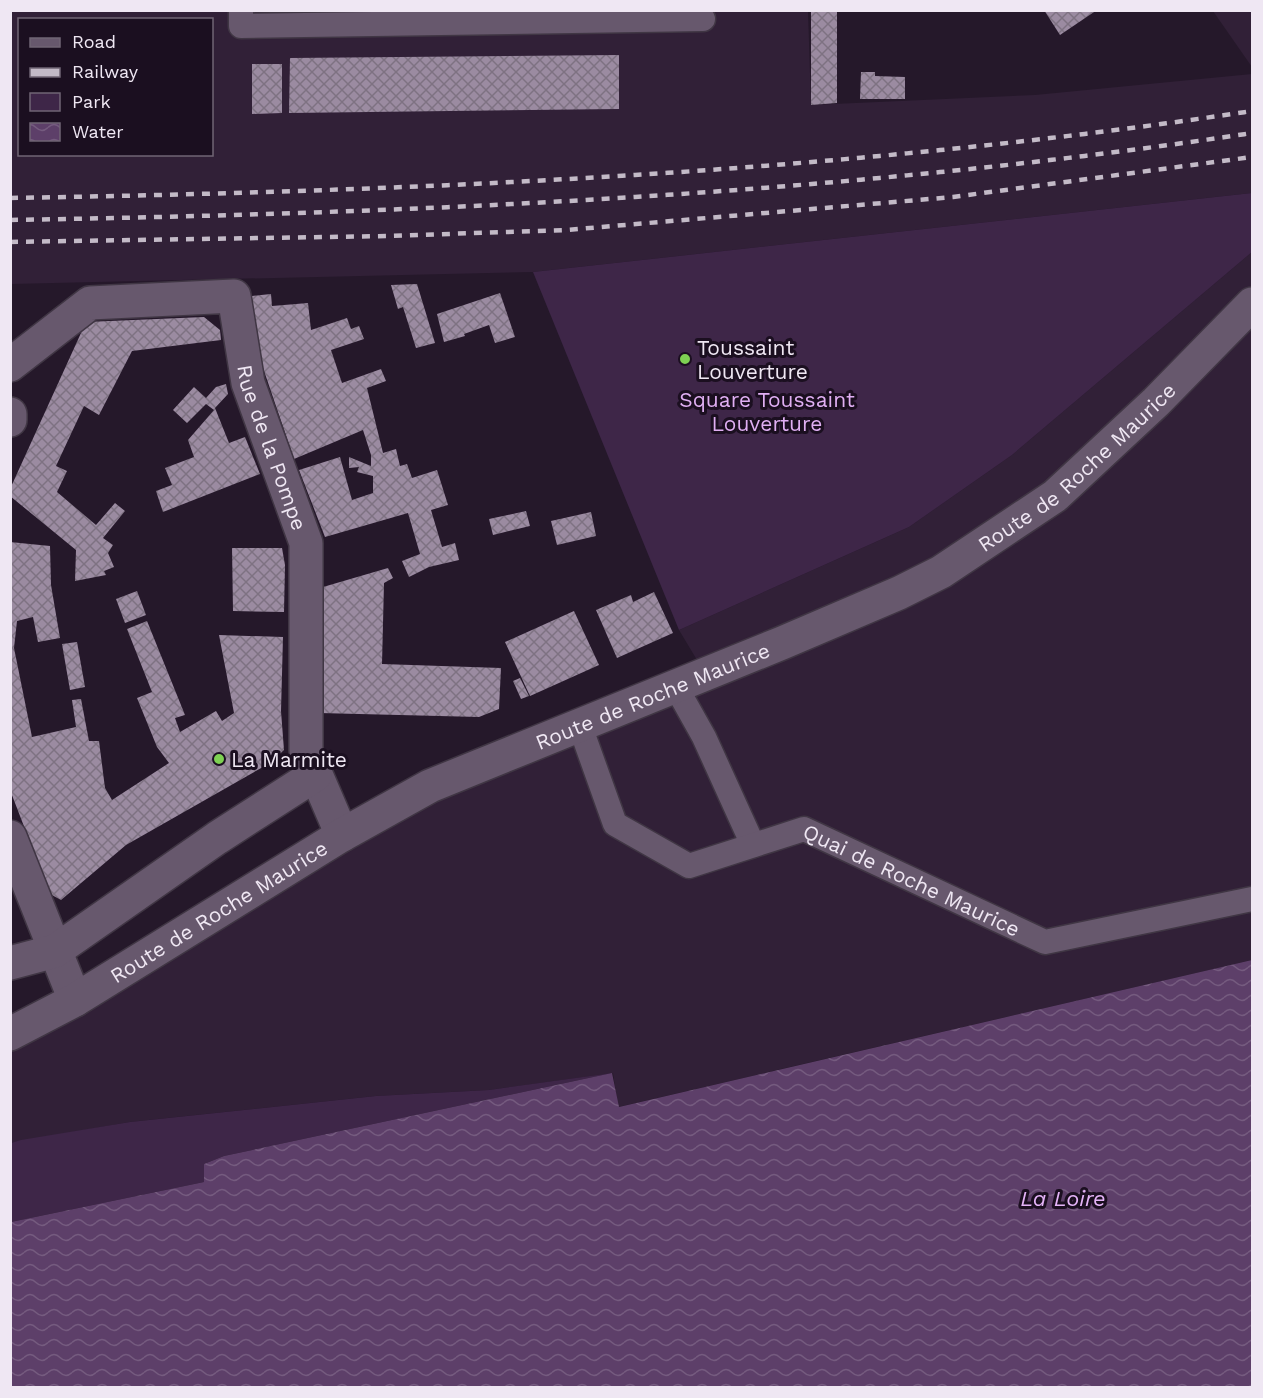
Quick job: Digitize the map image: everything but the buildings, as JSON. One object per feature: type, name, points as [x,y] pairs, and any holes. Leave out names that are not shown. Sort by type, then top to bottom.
[{"type":"street","name":"Rue de la Pompe","points":[[10,365],[90,303],[234,296],[248,383],[306,543],[306,752],[342,835]]},
{"type":"street","name":"Route de Roche Maurice","points":[[10,1034],[75,1000],[342,835],[430,786],[676,687],[899,593],[941,572],[1055,496],[1156,402],[1252,304]]},
{"type":"street","points":[[10,414],[10,420]]},
{"type":"street","points":[[10,963],[55,951],[218,838],[315,775]]},
{"type":"street","points":[[10,837],[75,1000]]},
{"type":"lane","points":[[241,10],[242,26],[703,19]]},
{"type":"lane","points":[[676,687],[704,737],[753,845]]},
{"type":"lane","name":"Quai de Roche Maurice","points":[[580,726],[615,824],[689,866],[804,829],[1045,942],[1252,898]]},
{"type":"shaded area","points":[[11,11],[808,11],[811,105],[1035,95],[1252,74],[1252,193],[533,272],[11,284]]},
{"type":"shaded area","points":[[1213,11],[1252,11],[1252,67]]},
{"type":"shaded area","points":[[1252,252],[1252,960],[618,1107],[613,1073],[489,1090],[376,1096],[130,1122],[11,1143],[11,1037],[322,850],[706,675],[679,630],[909,527],[1012,455]]},
{"type":"green space","name":"Square Toussaint Louverture","points":[[1252,193],[1252,252],[1012,455],[909,527],[679,630],[533,272]]},
{"type":"green space","points":[[612,1073],[224,1156],[204,1164],[204,1182],[11,1222],[11,1143],[21,1140],[130,1122],[376,1096],[489,1090]]},
{"type":"water","name":"La Loire","points":[[1252,960],[1252,1387],[11,1387],[11,1222],[204,1182],[204,1164],[224,1156],[612,1073],[619,1107]]},
{"type":"railway","points":[[10,198],[321,190],[633,175],[943,150],[1252,111]]},
{"type":"railway","points":[[10,220],[321,212],[633,197],[943,172],[1252,133]]},
{"type":"railway","points":[[10,242],[387,236],[566,230],[953,197],[1252,157]]},
{"type":"place","name":"Toussaint Louverture","points":[[685,359]]},
{"type":"place","name":"La Marmite","points":[[219,759]]}]
